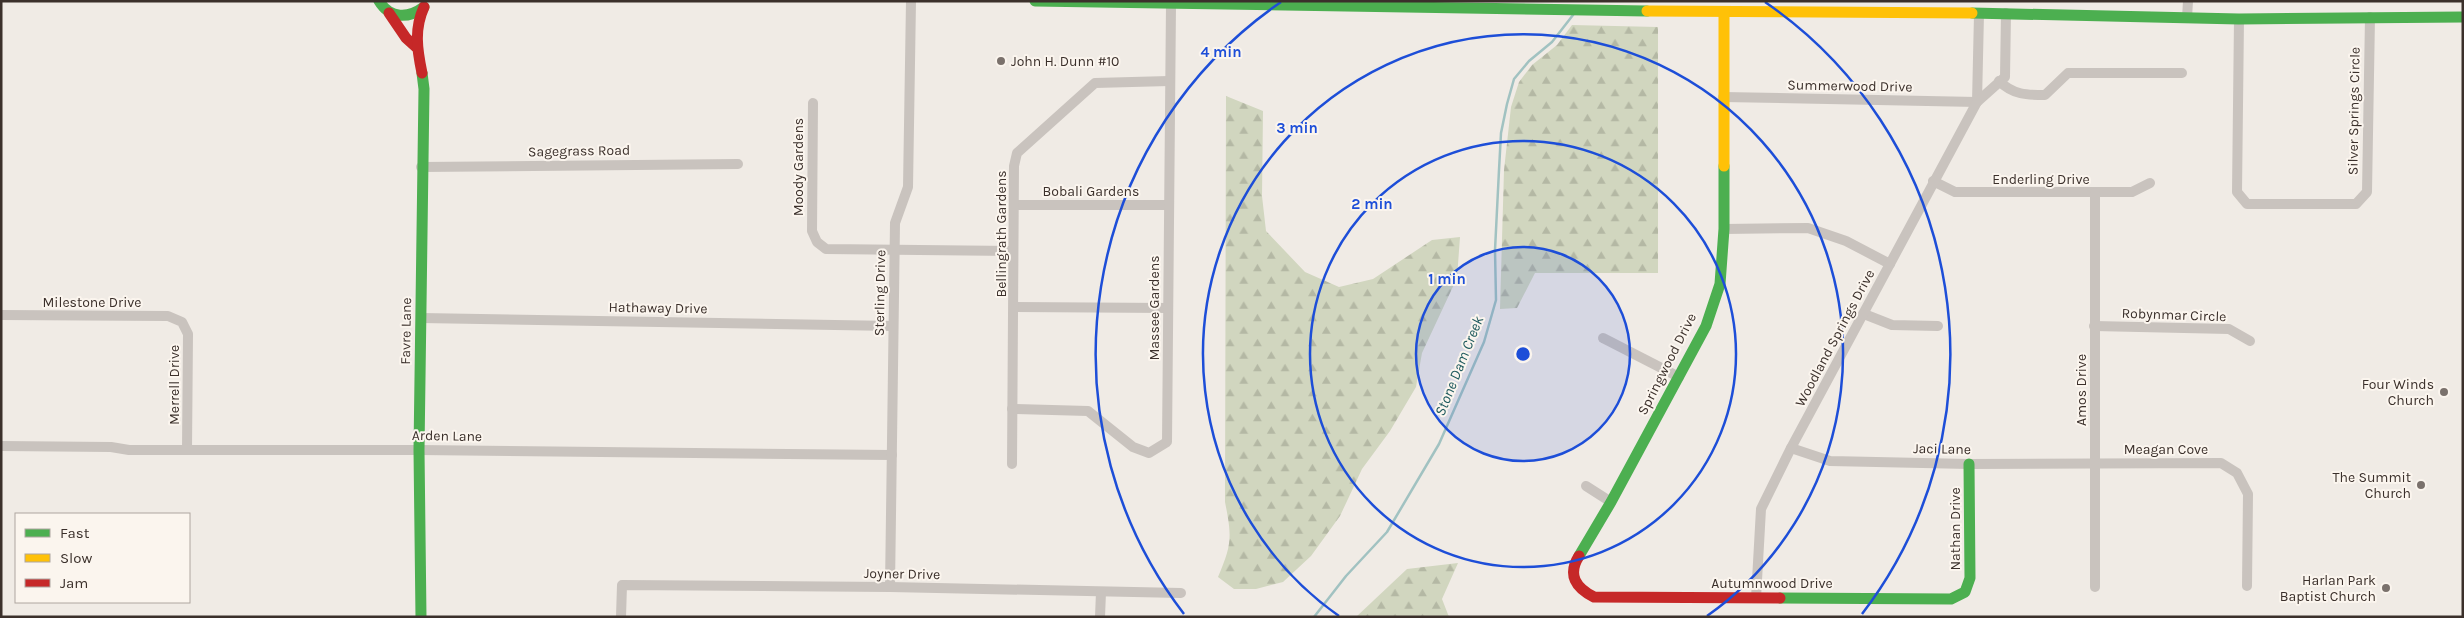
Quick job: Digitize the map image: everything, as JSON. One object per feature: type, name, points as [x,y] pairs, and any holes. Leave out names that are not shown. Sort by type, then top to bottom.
[{"type":"street","name":"Sterling Drive","points":[[890,587],[895,223],[908,187],[911,1]]},
{"type":"street","points":[[1035,1],[1171,4],[1428,4],[1724,12],[2006,13],[2239,19],[2463,17]]},
{"type":"street","points":[[2187,18],[2188,1]]},
{"type":"street","points":[[377,2],[389,13],[406,38],[416,47]]},
{"type":"street","points":[[389,13],[404,17],[418,12],[427,3]]},
{"type":"street","name":"Favre Lane","points":[[421,617],[419,450],[421,167],[424,89],[416,47],[416,26],[427,3]]},
{"type":"street","name":"Massee Gardens","points":[[1012,410],[1088,411],[1133,447],[1148,453],[1167,442],[1171,4]]},
{"type":"street","name":"Springwood Drive","points":[[1580,590],[1574,579],[1576,561],[1611,502],[1706,326],[1720,284],[1724,229],[1724,12]]},
{"type":"street","points":[[2006,13],[2005,77],[1999,82],[2007,90],[2025,95],[2045,95],[2068,73],[2182,73]]},
{"type":"street","name":"Woodland Springs Drive","points":[[1977,102],[1979,14]]},
{"type":"street","name":"Silver Springs Circle","points":[[2239,19],[2237,192],[2247,204],[2356,204],[2366,192],[2370,17]]},
{"type":"street","name":"Bellingrath Gardens","points":[[1012,464],[1014,166],[1017,153],[1095,82],[1169,82]]},
{"type":"street","name":"Woodland Springs Drive","points":[[1756,598],[1762,509],[1791,448],[1864,314],[1933,181],[1977,102],[1999,82]]},
{"type":"street","name":"Summerwood Drive","points":[[1723,97],[1977,102]]},
{"type":"street","name":"Moody Gardens","points":[[812,103],[812,231],[817,242],[826,249],[1013,251]]},
{"type":"street","name":"Sagegrass Road","points":[[421,167],[738,164]]},
{"type":"street","name":"Enderling Drive","points":[[1933,181],[1955,192],[2096,193],[2132,192],[2150,182]]},
{"type":"street","name":"Amos Drive","points":[[2095,587],[2094,326],[2096,193]]},
{"type":"street","name":"Bobali Gardens","points":[[1014,204],[1169,204]]},
{"type":"street","points":[[1724,229],[1808,228],[1846,241],[1890,264]]},
{"type":"street","points":[[1014,307],[1168,308]]},
{"type":"street","points":[[1864,314],[1892,325],[1938,326]]},
{"type":"street","name":"Milestone Drive","points":[[1,316],[168,316],[182,322]]},
{"type":"street","name":"Hathaway Drive","points":[[421,318],[893,326]]},
{"type":"street","name":"Merrell Drive","points":[[182,322],[188,334],[187,449]]},
{"type":"street","name":"Robynmar Circle","points":[[2094,326],[2229,328],[2250,341]]},
{"type":"street","points":[[1603,338],[1679,377]]},
{"type":"street","name":"Arden Lane","points":[[1,446],[892,455]]},
{"type":"street","name":"Jaci Lane","points":[[1791,448],[1830,461],[1969,464],[2095,462]]},
{"type":"street","name":"Meagan Cove","points":[[2095,462],[2221,463],[2237,473],[2248,494],[2247,586]]},
{"type":"street","name":"Nathan Drive","points":[[1965,592],[1970,578],[1969,464]]},
{"type":"street","points":[[1586,486],[1611,502]]},
{"type":"street","name":"Joyner Drive","points":[[621,617],[622,585],[890,587],[1181,594]]},
{"type":"street","name":"Autumnwood Drive","points":[[1580,590],[1594,597],[1756,598],[1951,599],[1965,592]]},
{"type":"street","points":[[1100,617],[1101,592]]},
{"type":"green space","points":[[1572,25],[1658,27],[1658,273],[1535,273],[1517,308],[1500,309],[1504,170],[1511,107],[1519,82],[1532,65],[1557,45]]},
{"type":"green space","points":[[1226,96],[1263,111],[1262,196],[1266,231],[1305,272],[1339,287],[1373,279],[1432,240],[1460,237],[1457,278],[1422,353],[1416,387],[1390,431],[1362,469],[1340,516],[1311,556],[1283,582],[1256,589],[1234,589],[1218,577],[1226,556],[1230,532],[1225,502]]},
{"type":"green space","points":[[1458,563],[1442,599],[1449,617],[1356,617],[1407,569]]},
{"type":"waterway","name":"Stone Dam Creek","points":[[1314,617],[1346,576],[1387,532],[1439,444],[1484,342],[1496,300],[1495,250],[1501,133],[1507,104],[1514,79],[1529,61],[1552,42],[1573,15]]},
{"type":"traffic: fast","points":[[379,1],[388,11],[400,15],[412,14],[424,7]]},
{"type":"traffic: fast","points":[[1035,1],[1647,11]]},
{"type":"traffic: fast","points":[[1972,13],[2239,19],[2463,17]]},
{"type":"traffic: fast","points":[[421,617],[419,450],[424,89],[422,73]]},
{"type":"traffic: fast","points":[[1579,556],[1611,502],[1706,326],[1720,284],[1724,229],[1724,166]]},
{"type":"traffic: fast","points":[[1780,598],[1951,599],[1965,592],[1970,578],[1969,464]]},
{"type":"traffic: slow","points":[[1647,11],[1972,13]]},
{"type":"traffic: slow","points":[[1724,12],[1724,166]]},
{"type":"traffic: jam","points":[[422,73],[417,39],[424,7]]},
{"type":"traffic: jam","points":[[389,13],[406,38],[416,47]]},
{"type":"traffic: jam","points":[[1579,556],[1575,563],[1575,580],[1582,589],[1594,597],[1780,598]]},
{"type":"place","name":"John H. Dunn #10","points":[[1001,61]]},
{"type":"place","name":"Four Winds Church","points":[[2444,392]]},
{"type":"place","name":"The Summit Church","points":[[2421,485]]},
{"type":"place","name":"Harlan Park Baptist Church","points":[[2386,588]]}]
